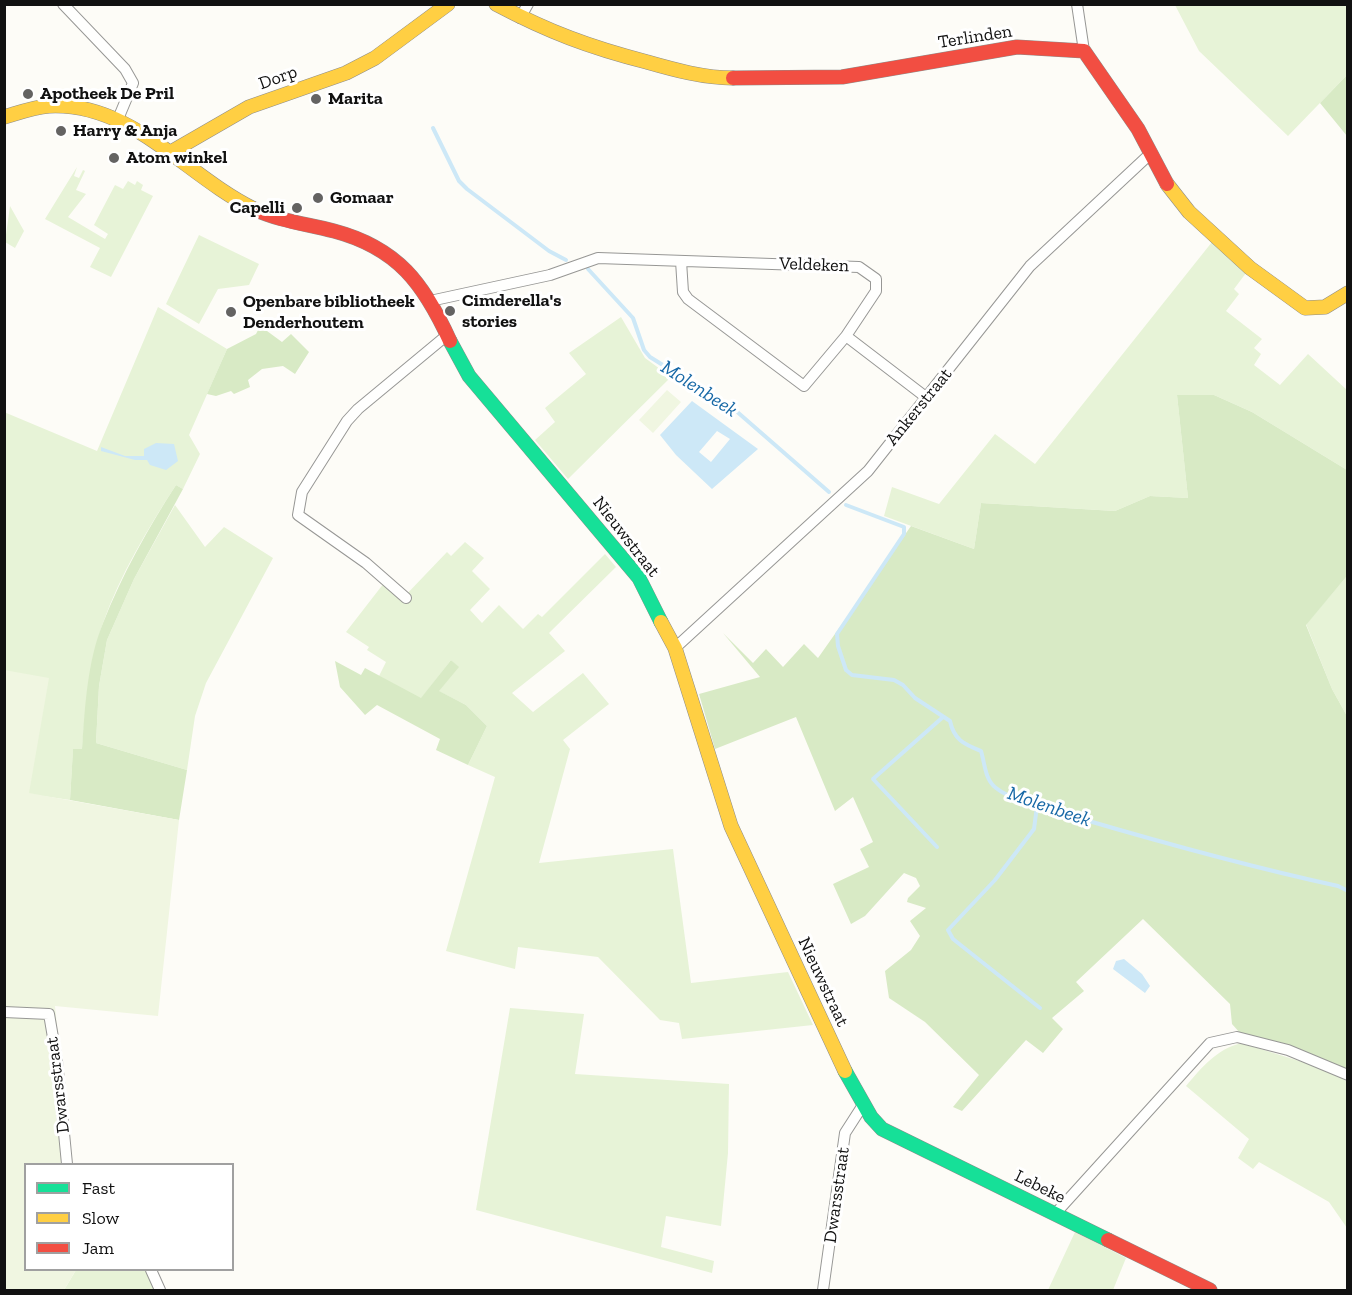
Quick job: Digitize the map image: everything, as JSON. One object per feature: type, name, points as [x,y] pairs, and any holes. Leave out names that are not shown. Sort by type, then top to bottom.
[{"type":"street","points":[[63,4],[125,69],[133,83],[118,119]]},
{"type":"street","name":"Dorp","points":[[171,152],[212,126],[249,107],[346,73],[375,58],[448,4]]},
{"type":"street","name":"Terlinden","points":[[496,4],[520,18],[586,46],[682,72],[727,78],[842,77],[1017,47],[1084,51]]},
{"type":"street","points":[[520,18],[528,4]]},
{"type":"street","points":[[1077,4],[1084,51],[1138,129],[1168,186],[1190,212],[1250,268],[1291,299],[1313,309],[1335,303],[1347,293]]},
{"type":"street","points":[[4,117],[57,106],[84,109],[118,119],[141,130],[171,152]]},
{"type":"street","name":"Nieuwstraat","points":[[171,152],[228,195],[261,212],[360,238],[404,267],[430,301],[446,336],[469,376],[639,578],[675,648],[731,826],[850,1084],[863,1106]]},
{"type":"street","name":"Ankerstraat","points":[[675,648],[868,471],[1030,266],[1150,154]]},
{"type":"street","name":"Veldeken","points":[[430,301],[550,274],[598,258],[859,267],[876,279],[876,291],[846,336],[804,386],[688,300],[683,292],[681,261]]},
{"type":"street","points":[[406,598],[366,563],[298,515],[298,504],[302,492],[347,421],[446,336]]},
{"type":"street","points":[[846,336],[927,398]]},
{"type":"street","name":"Dwarsstraat","points":[[4,1012],[49,1014],[57,1061],[67,1163]]},
{"type":"street","points":[[1055,1214],[1210,1043],[1237,1036],[1288,1050],[1340,1070],[1347,1075]]},
{"type":"street","name":"Lebeke","points":[[863,1106],[882,1129],[1209,1290]]},
{"type":"street","name":"Dwarsstraat","points":[[823,1290],[845,1133],[863,1106]]},
{"type":"street","points":[[153,1271],[160,1290]]},
{"type":"green space","points":[[1175,5],[1347,5],[1347,75],[1288,136],[1199,51]]},
{"type":"green space","points":[[1347,75],[1347,136],[1320,103]]},
{"type":"green space","points":[[77,167],[74,176],[79,178],[83,170],[85,171],[76,190],[86,194],[68,217],[105,239],[108,234],[94,225],[115,185],[123,189],[128,181],[135,185],[137,181],[143,185],[141,190],[153,196],[111,277],[90,267],[100,248],[45,219]]},
{"type":"green space","points":[[10,206],[24,231],[15,248],[5,242]]},
{"type":"green space","points":[[199,235],[259,264],[249,285],[218,289],[199,324],[166,304]]},
{"type":"green space","points":[[1212,242],[1246,273],[1234,289],[1239,294],[1226,311],[1262,339],[1254,348],[1261,354],[1254,365],[1280,385],[1308,354],[1347,390],[1347,470],[1252,412],[1214,395],[1177,395],[1188,498],[1150,496],[1115,511],[981,503],[974,549],[884,516],[892,487],[939,504],[995,434],[1035,464]]},
{"type":"green space","points":[[158,307],[227,349],[189,435],[200,454],[183,489],[176,485],[145,535],[118,587],[98,637],[91,669],[82,750],[73,750],[70,800],[29,794],[4,920],[4,412],[97,451]]},
{"type":"green space","points":[[621,317],[645,358],[671,377],[568,479],[535,440],[555,422],[545,408],[586,374],[569,353]]},
{"type":"green space","points":[[264,318],[270,321],[267,331],[282,342],[291,334],[309,352],[295,374],[283,366],[262,369],[248,380],[250,387],[234,394],[231,391],[216,396],[207,394],[227,349],[256,334]]},
{"type":"green space","points":[[667,390],[681,402],[653,433],[639,420]]},
{"type":"green space","points":[[1177,395],[1214,395],[1252,412],[1347,470],[1347,576],[1306,625],[1332,689],[1347,716],[1347,1070],[1292,1048],[1240,1033],[1232,1024],[1230,1004],[1143,919],[1076,982],[1084,991],[1052,1018],[1063,1029],[1043,1053],[1026,1040],[962,1111],[953,1107],[979,1075],[925,1022],[889,998],[885,971],[911,950],[920,936],[910,921],[926,908],[907,902],[920,886],[916,878],[904,873],[865,916],[851,924],[833,884],[869,867],[860,849],[873,842],[853,797],[835,811],[796,717],[715,749],[699,694],[760,677],[723,633],[753,663],[766,649],[783,667],[804,644],[818,658],[911,526],[974,549],[981,503],[1115,511],[1150,496],[1188,498]]},
{"type":"green space","points":[[176,485],[183,489],[134,579],[107,640],[99,686],[96,743],[187,770],[179,820],[70,800],[73,749],[82,749],[88,685],[98,638],[110,605],[127,570]]},
{"type":"green space","points":[[175,505],[205,547],[224,527],[273,558],[206,683],[195,716],[187,770],[96,743],[99,686],[107,640],[134,579]]},
{"type":"green space","points":[[465,542],[484,558],[472,571],[490,589],[470,610],[482,623],[499,605],[523,629],[538,614],[542,617],[605,554],[616,567],[549,633],[565,651],[512,693],[533,712],[583,673],[609,704],[563,740],[570,749],[539,863],[673,849],[691,983],[788,972],[813,1025],[682,1039],[679,1023],[660,1020],[598,957],[518,947],[515,969],[446,951],[495,777],[468,765],[487,726],[466,705],[438,691],[458,667],[451,660],[421,699],[379,676],[386,662],[346,632],[384,583],[402,599],[447,552],[451,556]]},
{"type":"green space","points":[[1347,576],[1347,716],[1332,689],[1306,624]]},
{"type":"green space","points":[[451,660],[459,667],[439,691],[466,705],[487,726],[468,765],[436,750],[440,739],[377,705],[365,715],[340,687],[335,661],[361,675],[365,668],[421,698]]},
{"type":"green space","points":[[4,670],[49,678],[29,793],[179,820],[158,1016],[55,1006],[71,1163],[24,1163],[24,1271],[75,1271],[64,1290],[5,1290]]},
{"type":"green space","points":[[510,1008],[584,1014],[575,1074],[729,1084],[728,1153],[721,1226],[666,1216],[661,1247],[714,1261],[712,1273],[476,1210]]},
{"type":"green space","points":[[1241,1043],[1332,1071],[1347,1082],[1347,1228],[1329,1202],[1259,1162],[1253,1169],[1238,1158],[1249,1139],[1186,1086],[1217,1054]]},
{"type":"green space","points":[[1075,1232],[1126,1258],[1113,1290],[1048,1290]]},
{"type":"green space","points":[[75,1271],[149,1271],[157,1290],[64,1290]]},
{"type":"water","points":[[692,401],[758,449],[712,489],[676,455],[660,435]],"holes":[[[717,431],[730,439],[711,462],[699,452]]]},
{"type":"water","points":[[156,443],[174,444],[178,461],[166,470],[150,465],[147,460],[135,460],[101,451],[101,447],[125,456],[144,456],[144,449]]},
{"type":"water","points":[[1124,959],[1142,974],[1150,986],[1145,993],[1113,969],[1116,961]]},
{"type":"waterway","name":"Molenbeek","points":[[433,128],[459,181],[467,189],[549,251],[566,260]]},
{"type":"waterway","name":"Molenbeek","points":[[588,269],[633,318],[644,350],[650,357],[735,410],[829,492]]},
{"type":"waterway","name":"Molenbeek","points":[[846,505],[904,527],[904,534],[837,634],[838,646],[846,670],[852,675],[894,680],[903,685],[915,698],[950,721],[957,737],[981,751],[987,776],[992,785],[1013,798],[1049,810],[1209,855],[1338,886],[1348,891]]},
{"type":"waterway","points":[[937,847],[873,779],[943,717]]},
{"type":"waterway","points":[[1037,806],[1034,829],[995,880],[948,930],[953,939],[1040,1008]]},
{"type":"traffic: fast","points":[[450,341],[469,376],[639,578],[661,622]]},
{"type":"traffic: fast","points":[[845,1071],[871,1117],[882,1129],[1108,1240]]},
{"type":"traffic: slow","points":[[171,152],[249,107],[346,73],[375,58],[448,4]]},
{"type":"traffic: slow","points":[[496,4],[552,31],[606,51],[690,73],[733,78]]},
{"type":"traffic: slow","points":[[4,117],[49,106],[79,108],[106,116],[157,143],[229,195],[254,209]]},
{"type":"traffic: slow","points":[[1167,184],[1189,212],[1250,268],[1305,308],[1325,307],[1348,293]]},
{"type":"traffic: slow","points":[[661,622],[675,648],[731,826],[845,1071]]},
{"type":"traffic: jam","points":[[733,78],[842,77],[1017,47],[1084,51],[1138,129],[1167,184]]},
{"type":"traffic: jam","points":[[254,209],[273,217],[356,238],[392,258],[419,286],[450,341]]},
{"type":"traffic: jam","points":[[1108,1240],[1210,1290]]},
{"type":"place","name":"Apotheek De Pril","points":[[28,94]]},
{"type":"place","name":"Marita","points":[[316,99]]},
{"type":"place","name":"Harry & Anja","points":[[61,131]]},
{"type":"place","name":"Atom winkel","points":[[114,158]]},
{"type":"place","name":"Gomaar","points":[[318,198]]},
{"type":"place","name":"Capelli","points":[[297,208]]},
{"type":"place","name":"Cimderella's stories","points":[[450,311]]},
{"type":"place","name":"Openbare bibliotheek Denderhoutem","points":[[231,312]]}]
